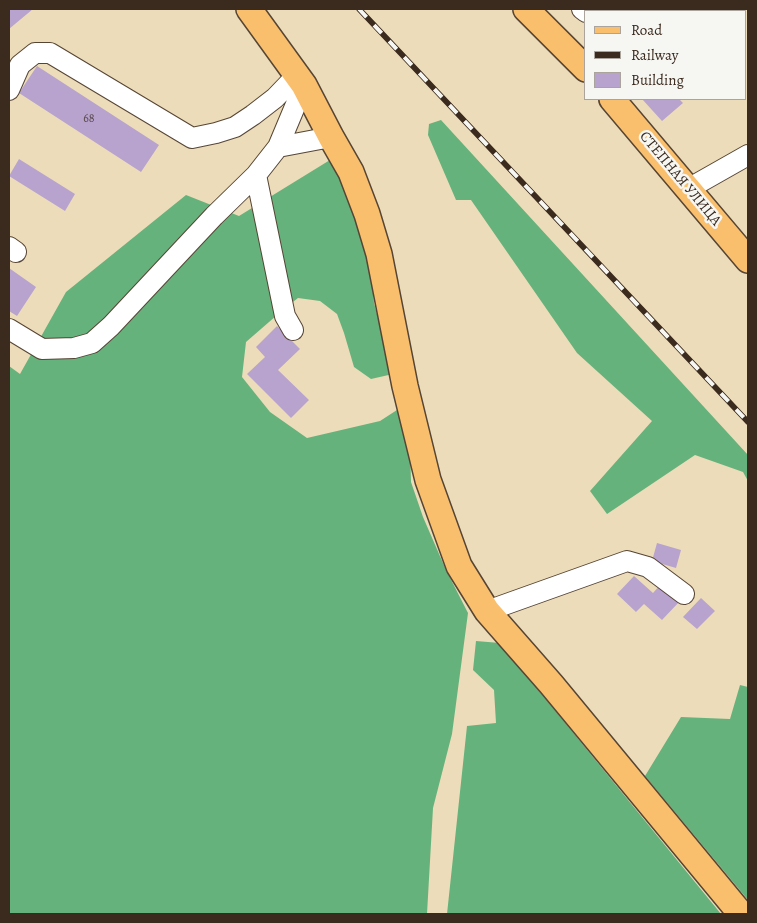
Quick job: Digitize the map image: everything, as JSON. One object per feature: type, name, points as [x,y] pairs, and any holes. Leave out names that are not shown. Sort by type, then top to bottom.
[{"type":"main road","points":[[249,9],[300,80],[351,172],[368,214],[379,254],[405,386],[428,480],[459,566],[487,611],[551,684],[741,914]]},
{"type":"main road","points":[[526,9],[584,67]]},
{"type":"main road","name":"СТЕПНАЯ УЛИЦА","points":[[613,100],[748,260]]},
{"type":"street","points":[[9,90],[20,65],[35,53],[50,53],[192,138],[235,127],[300,80]]},
{"type":"street","points":[[9,329],[42,348],[74,348],[92,343],[111,326],[214,216],[256,175],[278,147],[300,80]]},
{"type":"street","points":[[278,147],[331,137]]},
{"type":"street","points":[[688,189],[748,155]]},
{"type":"street","points":[[256,175],[285,316],[293,330]]},
{"type":"street","points":[[487,611],[627,561],[648,567],[684,594]]},
{"type":"green space","points":[[441,120],[748,455],[748,481],[743,472],[695,455],[607,514],[590,491],[652,421],[577,353],[471,200],[456,200],[428,135],[429,124]]},
{"type":"green space","points":[[330,160],[345,185],[371,268],[374,303],[393,374],[371,379],[354,367],[337,314],[320,301],[298,298],[246,342],[242,377],[270,412],[307,438],[380,421],[397,410],[406,428],[410,444],[411,482],[423,517],[446,570],[468,613],[452,734],[433,808],[427,914],[9,914],[9,366],[20,374],[66,292],[186,195],[239,216]]},
{"type":"green space","points":[[476,641],[500,643],[721,914],[447,914],[467,726],[496,723],[494,690],[473,670]]},
{"type":"green space","points":[[740,685],[748,687],[748,900],[645,776],[681,717],[730,719]]},
{"type":"building","points":[[9,9],[33,9],[9,29]]},
{"type":"building","points":[[37,66],[159,145],[141,172],[19,93]]},
{"type":"building","points":[[643,100],[680,100],[683,103],[662,121]]},
{"type":"building","points":[[19,159],[75,194],[65,211],[9,176]]},
{"type":"building","points":[[9,268],[36,287],[17,316],[9,311]]},
{"type":"building","points":[[277,326],[300,349],[278,370],[309,400],[291,418],[247,374],[265,357],[256,347]]},
{"type":"building","points":[[657,543],[681,550],[676,568],[652,561]]},
{"type":"building","points":[[634,576],[653,593],[661,584],[680,601],[662,620],[644,604],[636,612],[617,594]]},
{"type":"building","points":[[701,598],[715,611],[697,629],[683,617]]},
{"type":"railway","points":[[359,9],[748,422]]}]
